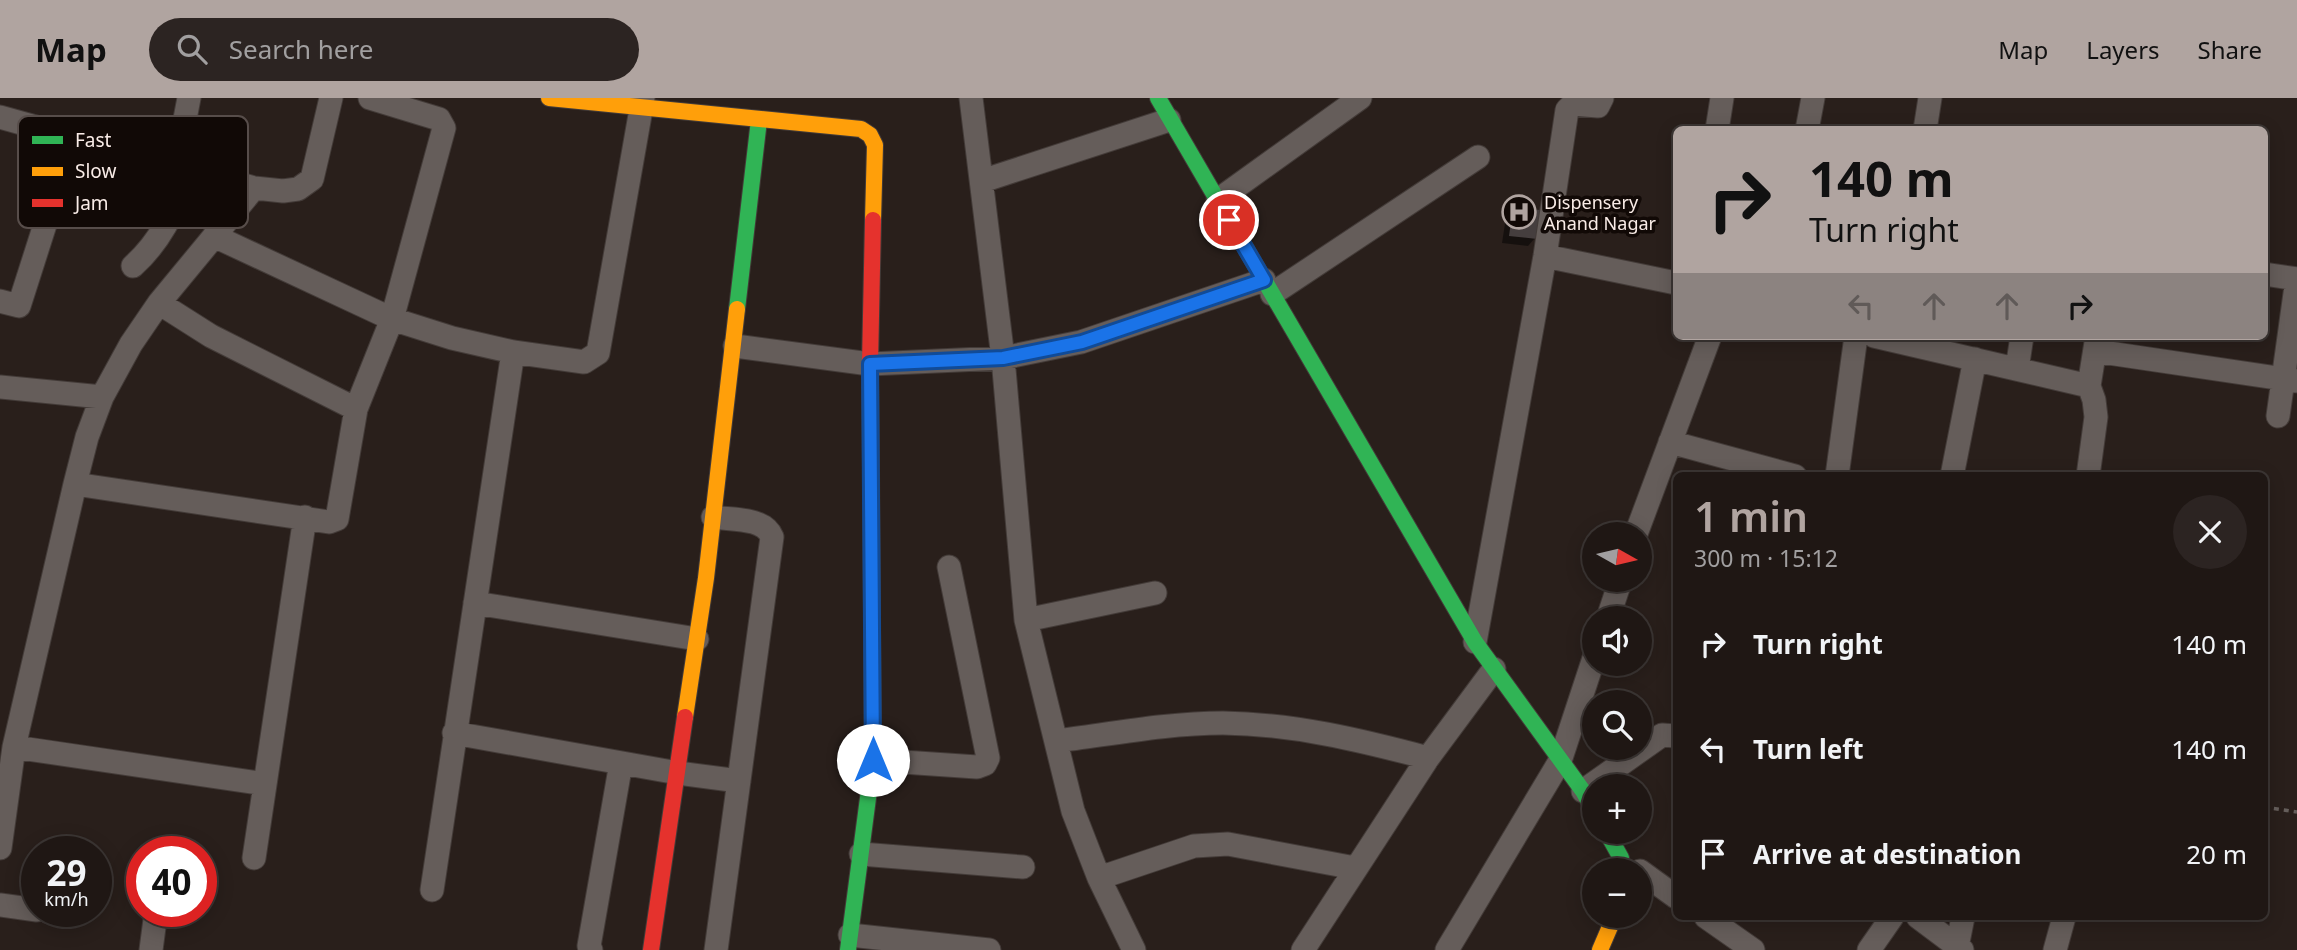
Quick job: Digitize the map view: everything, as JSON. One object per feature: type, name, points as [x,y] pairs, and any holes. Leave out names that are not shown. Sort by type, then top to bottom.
[{"type":"street","points":[[187,116],[189,98]]},
{"type":"street","points":[[248,186],[283,191],[298,190],[312,179],[331,98]]},
{"type":"street","points":[[75,484],[329,522],[337,519],[356,409],[392,319],[444,128],[439,119],[370,98]]},
{"type":"street","points":[[549,98],[642,103],[759,120],[861,129],[869,132],[873,138],[870,364],[873,760],[849,943],[989,950]]},
{"type":"street","points":[[971,98],[1003,358],[1026,620],[1073,811],[1099,878],[1134,950]]},
{"type":"street","points":[[1158,98],[1475,642],[1582,791]]},
{"type":"street","points":[[1218,200],[1360,98]]},
{"type":"street","points":[[1475,642],[1545,256],[1567,110],[1573,104],[1598,106],[1602,98]]},
{"type":"street","points":[[1718,126],[1722,98]]},
{"type":"street","points":[[1808,126],[1814,98]]},
{"type":"street","points":[[1926,126],[1930,98]]},
{"type":"street","points":[[214,236],[392,319],[452,338],[513,352],[584,362],[598,353],[642,103]]},
{"type":"street","points":[[0,117],[18,122]]},
{"type":"street","points":[[651,950],[713,517],[735,346],[759,120]]},
{"type":"street","points":[[982,181],[1169,120]]},
{"type":"street","points":[[735,346],[870,364],[1003,358],[1082,342],[1268,287],[1478,157]]},
{"type":"street","points":[[248,195],[254,188]]},
{"type":"street","points":[[0,301],[19,306],[44,228]]},
{"type":"street","points":[[133,266],[150,251],[165,228]]},
{"type":"street","points":[[0,848],[14,747],[87,436],[102,397],[131,344],[159,303],[221,228]]},
{"type":"street","points":[[1545,256],[1673,283]]},
{"type":"street","points":[[2268,275],[2297,279],[2290,380],[2278,416]]},
{"type":"street","points":[[159,303],[211,336],[356,409]]},
{"type":"street","points":[[1640,522],[1708,340]]},
{"type":"street","points":[[1838,472],[1855,340]]},
{"type":"street","points":[[1898,340],[2089,386]]},
{"type":"street","points":[[2017,369],[2021,340]]},
{"type":"street","points":[[2089,472],[2096,416],[2089,386],[2096,344],[2290,380]]},
{"type":"street","points":[[432,890],[513,352]]},
{"type":"street","points":[[1953,472],[1975,359]]},
{"type":"street","points":[[0,387],[102,397]]},
{"type":"street","points":[[1670,442],[1780,472]]},
{"type":"street","points":[[254,858],[305,517]]},
{"type":"street","points":[[713,517],[760,524],[769,528],[772,537],[716,950]]},
{"type":"street","points":[[873,760],[977,767],[985,764],[988,758],[949,567]]},
{"type":"street","points":[[1026,620],[1155,593]]},
{"type":"street","points":[[475,603],[697,639]]},
{"type":"street","points":[[1303,950],[1428,758],[1494,669]]},
{"type":"street","points":[[1447,950],[1560,761],[1588,676]]},
{"type":"street","points":[[1057,741],[1187,724],[1223,723],[1291,728],[1342,736],[1428,758]]},
{"type":"street","points":[[454,733],[678,773],[739,781]]},
{"type":"street","points":[[1619,774],[1662,735],[1673,736]]},
{"type":"street","points":[[14,747],[265,784]]},
{"type":"street","points":[[591,950],[589,946],[621,762]]},
{"type":"street","points":[[1099,878],[1195,846],[1209,844],[1228,844],[1355,868]]},
{"type":"street","points":[[861,854],[1023,867]]},
{"type":"street","points":[[1652,881],[1673,895]]},
{"type":"street","points":[[0,905],[21,908]]},
{"type":"street","points":[[1710,920],[1753,950]]},
{"type":"street","points":[[1869,950],[1890,920]]},
{"type":"street","points":[[1922,920],[1959,948],[1963,920]]},
{"type":"street","points":[[2055,950],[2063,920]]},
{"type":"street","points":[[151,950],[154,927]]},
{"type":"street","points":[[1600,950],[1609,928]]},
{"type":"path","points":[[2268,808],[2297,812]]},
{"type":"building","points":[[1513,207],[1540,210],[1537,239],[1509,236]]},
{"type":"traffic: fast","points":[[1158,98],[1475,642],[1582,790]]},
{"type":"traffic: fast","points":[[737,309],[759,120]]},
{"type":"traffic: fast","points":[[848,950],[873,760],[871,469]]},
{"type":"traffic: fast","points":[[1613,844],[1621,858]]},
{"type":"traffic: slow","points":[[549,98],[861,129],[870,135],[875,145],[873,220]]},
{"type":"traffic: slow","points":[[685,717],[706,578],[737,309]]},
{"type":"traffic: slow","points":[[1600,950],[1609,928]]},
{"type":"traffic: jam","points":[[871,469],[873,220]]},
{"type":"traffic: jam","points":[[651,950],[685,717]]},
{"type":"place","name":"Dispensery Anand Nagar","points":[[1519,212]]},
{"type":"route","points":[[873,760],[870,364],[1003,358],[1082,342],[1264,280],[1229,220]]}]
